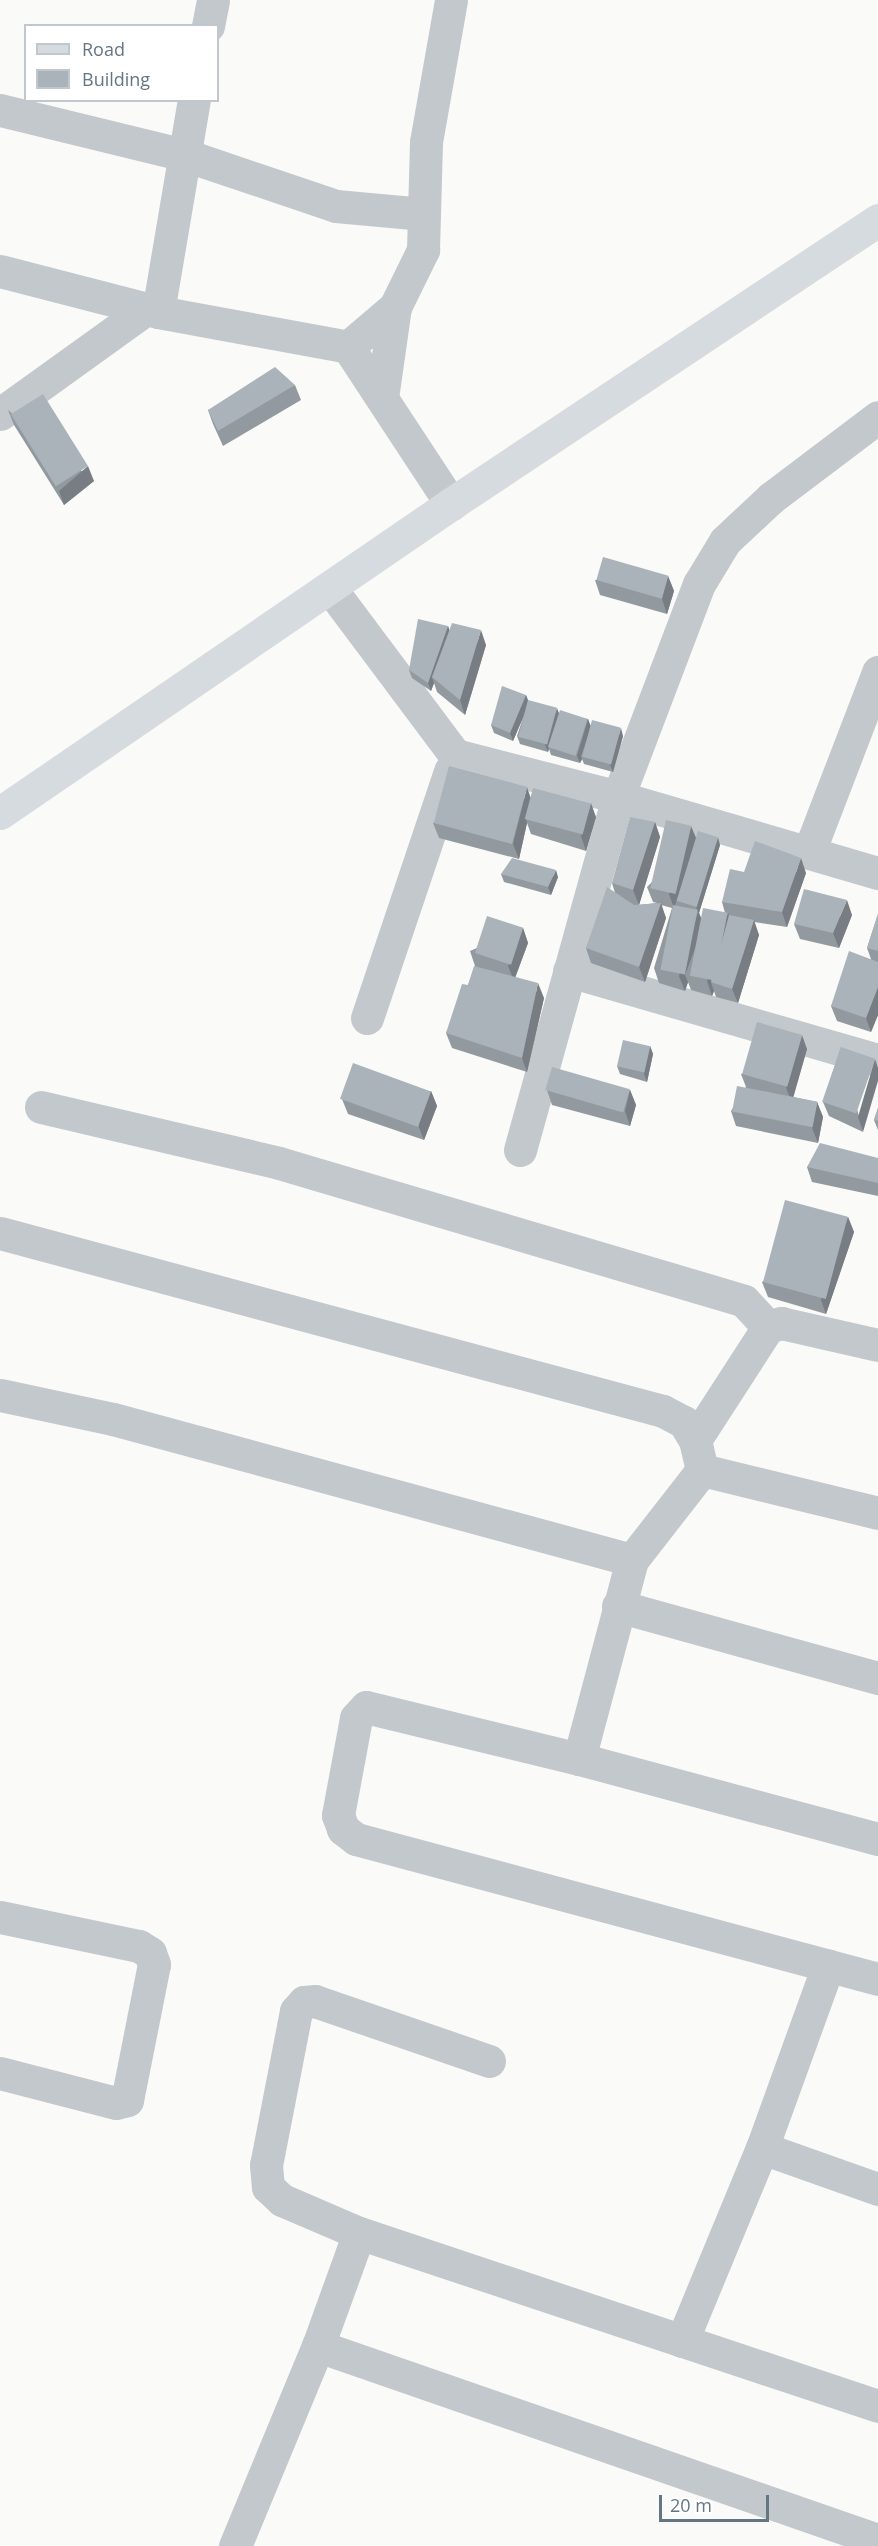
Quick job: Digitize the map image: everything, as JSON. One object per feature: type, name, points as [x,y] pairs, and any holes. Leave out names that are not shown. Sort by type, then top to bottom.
[{"type":"main road","points":[[0,813],[451,504],[878,220]]},
{"type":"street","points":[[208,24],[213,0]]},
{"type":"street","points":[[382,398],[395,307],[423,250],[426,142],[451,0]]},
{"type":"street","points":[[0,414],[152,310],[185,155],[194,102]]},
{"type":"street","points":[[0,110],[185,155],[336,206],[424,214]]},
{"type":"street","points":[[0,271],[152,310],[348,348],[451,504]]},
{"type":"street","points":[[348,348],[395,307]]},
{"type":"street","points":[[520,1150],[618,797],[699,584],[725,541],[771,498],[878,417]]},
{"type":"street","points":[[330,588],[455,755],[618,797],[878,873]]},
{"type":"street","points":[[809,852],[878,672]]},
{"type":"street","points":[[367,1018],[455,755]]},
{"type":"street","points":[[569,971],[878,1060]]},
{"type":"street","points":[[41,1107],[279,1163],[722,1295],[744,1302],[768,1327]]},
{"type":"street","points":[[0,1233],[663,1411],[684,1422],[698,1455],[878,1514]]},
{"type":"street","points":[[579,1759],[632,1560],[698,1455],[768,1327],[781,1323],[878,1345]]},
{"type":"street","points":[[0,1395],[113,1419],[632,1560]]},
{"type":"street","points":[[618,1606],[878,1678]]},
{"type":"street","points":[[878,1839],[579,1759],[366,1707],[356,1718],[338,1815],[343,1829],[356,1839],[878,1979]]},
{"type":"street","points":[[0,1917],[140,1946],[150,1953],[154,1964],[127,2100],[116,2103],[0,2073]]},
{"type":"street","points":[[682,2341],[762,2148],[828,1966]]},
{"type":"street","points":[[489,2061],[315,2001],[304,2002],[296,2011],[266,2165],[268,2187],[282,2200],[359,2233],[878,2406]]},
{"type":"street","points":[[762,2148],[878,2188]]},
{"type":"street","points":[[235,2546],[318,2346],[359,2233]]},
{"type":"street","points":[[318,2346],[878,2540]]},
{"type":"building","points":[[275,367],[295,385],[218,431],[208,410]]},
{"type":"building","points":[[43,394],[88,466],[56,486],[11,414]]},
{"type":"building","points":[[603,557],[668,576],[662,599],[596,580]]},
{"type":"building","points":[[418,619],[448,626],[428,683],[409,670]]},
{"type":"building","points":[[452,623],[481,630],[460,700],[432,677]]},
{"type":"building","points":[[502,686],[526,695],[510,733],[491,725]]},
{"type":"building","points":[[528,700],[557,708],[547,744],[518,737]]},
{"type":"building","points":[[560,710],[588,719],[576,756],[548,747]]},
{"type":"building","points":[[592,720],[621,728],[611,764],[582,757]]},
{"type":"building","points":[[449,766],[527,787],[512,844],[434,823]]},
{"type":"building","points":[[533,788],[591,804],[583,834],[525,819]]},
{"type":"building","points":[[630,817],[655,822],[633,890],[612,883]]},
{"type":"building","points":[[666,820],[691,826],[676,894],[650,888]]},
{"type":"building","points":[[698,831],[718,837],[697,907],[677,901]]},
{"type":"building","points":[[755,841],[801,858],[782,912],[722,902],[730,869],[744,872]]},
{"type":"building","points":[[512,858],[556,870],[548,887],[501,874]]},
{"type":"building","points":[[607,887],[634,905],[661,903],[639,967],[586,948]]},
{"type":"building","points":[[804,889],[847,900],[833,933],[794,924]]},
{"type":"building","points":[[673,905],[698,910],[685,975],[660,970]]},
{"type":"building","points":[[703,908],[728,913],[714,981],[690,976]]},
{"type":"building","points":[[878,914],[878,951],[867,948]]},
{"type":"building","points":[[729,915],[754,920],[732,989],[711,982]]},
{"type":"building","points":[[487,916],[523,928],[511,965],[475,953]]},
{"type":"building","points":[[849,951],[878,962],[878,987],[866,1018],[831,1006]]},
{"type":"building","points":[[474,966],[538,983],[522,1058],[446,1033],[462,984],[468,985]]},
{"type":"building","points":[[757,1022],[802,1035],[787,1087],[742,1074]]},
{"type":"building","points":[[623,1040],[650,1046],[644,1073],[617,1066]]},
{"type":"building","points":[[841,1047],[875,1059],[856,1114],[822,1102]]},
{"type":"building","points":[[353,1063],[431,1091],[418,1127],[340,1099]]},
{"type":"building","points":[[552,1067],[630,1089],[623,1112],[545,1090]]},
{"type":"building","points":[[737,1086],[817,1102],[813,1127],[732,1112]]},
{"type":"building","points":[[878,1108],[878,1121],[874,1120]]},
{"type":"building","points":[[820,1143],[878,1158],[878,1183],[807,1167]]},
{"type":"building","points":[[785,1200],[848,1217],[826,1299],[763,1282]]}]
